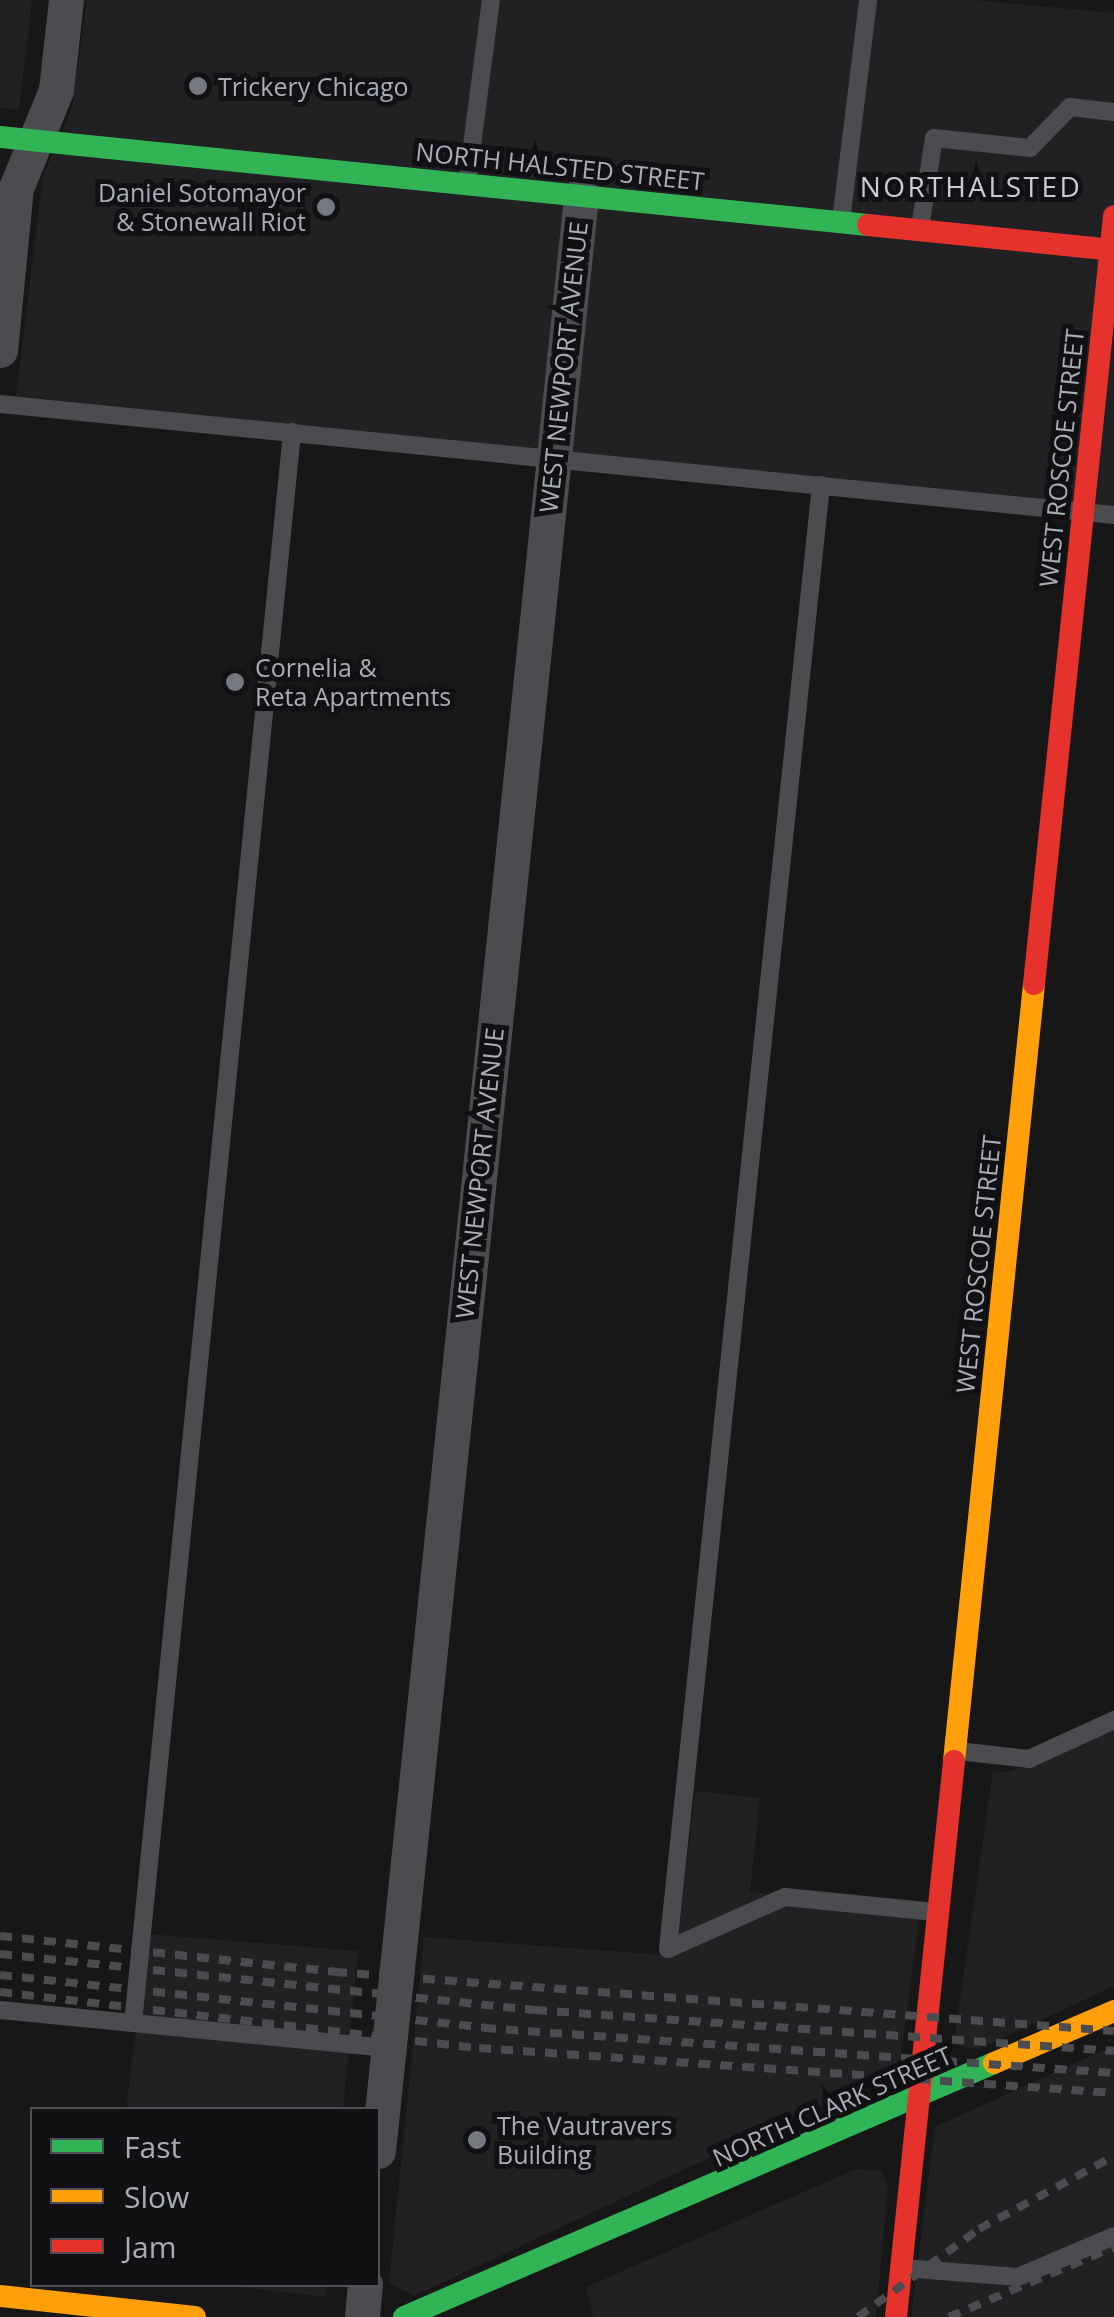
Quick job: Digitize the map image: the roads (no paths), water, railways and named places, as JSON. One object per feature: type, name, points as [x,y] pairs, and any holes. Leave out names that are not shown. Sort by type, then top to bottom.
[{"type":"street","points":[[0,350],[16,188],[39,141],[56,90],[66,0]]},
{"type":"street","name":"NORTH HALSTED STREET","points":[[0,137],[1112,250]]},
{"type":"street","name":"WEST NEWPORT AVENUE","points":[[380,2127],[581,196]]},
{"type":"street","name":"WEST ROSCOE STREET","points":[[896,2317],[1114,216]]},
{"type":"street","name":"NORTH CLARK STREET","points":[[404,2317],[1114,2011]]},
{"type":"street","points":[[362,2317],[365,2287]]},
{"type":"street","points":[[0,2296],[195,2317]]},
{"type":"lane","points":[[467,184],[491,0]]},
{"type":"lane","points":[[841,222],[868,0]]},
{"type":"lane","points":[[920,230],[934,138],[1030,148],[1070,107],[1114,112]]},
{"type":"lane","points":[[0,404],[1114,515]]},
{"type":"lane","points":[[133,2023],[292,432]]},
{"type":"lane","points":[[821,485],[668,1949],[785,1897],[938,1912]]},
{"type":"lane","points":[[954,1751],[1029,1758],[1114,1720]]},
{"type":"lane","points":[[0,2010],[387,2048]]},
{"type":"lane","points":[[901,2268],[1018,2277],[1114,2236]]},
{"type":"railway","points":[[0,1936],[335,1972],[1114,2031]]},
{"type":"railway","points":[[0,1954],[535,2010],[1114,2051]]},
{"type":"railway","points":[[0,1975],[484,2028],[1114,2073]]},
{"type":"railway","points":[[0,1992],[479,2048],[1114,2093]]},
{"type":"railway","points":[[858,2317],[979,2229],[1114,2156]]},
{"type":"railway","points":[[949,2317],[1114,2247]]},
{"type":"place","name":"Trickery Chicago","points":[[198,86]]},
{"type":"place","name":"Daniel Sotomayor & Stonewall Riot","points":[[326,207]]},
{"type":"place","name":"Cornelia & Reta Apartments","points":[[235,682]]},
{"type":"place","name":"The Vautravers Building","points":[[477,2140]]},
{"type":"district","name":"NORTHALSTED","points":[[971,186]]}]
